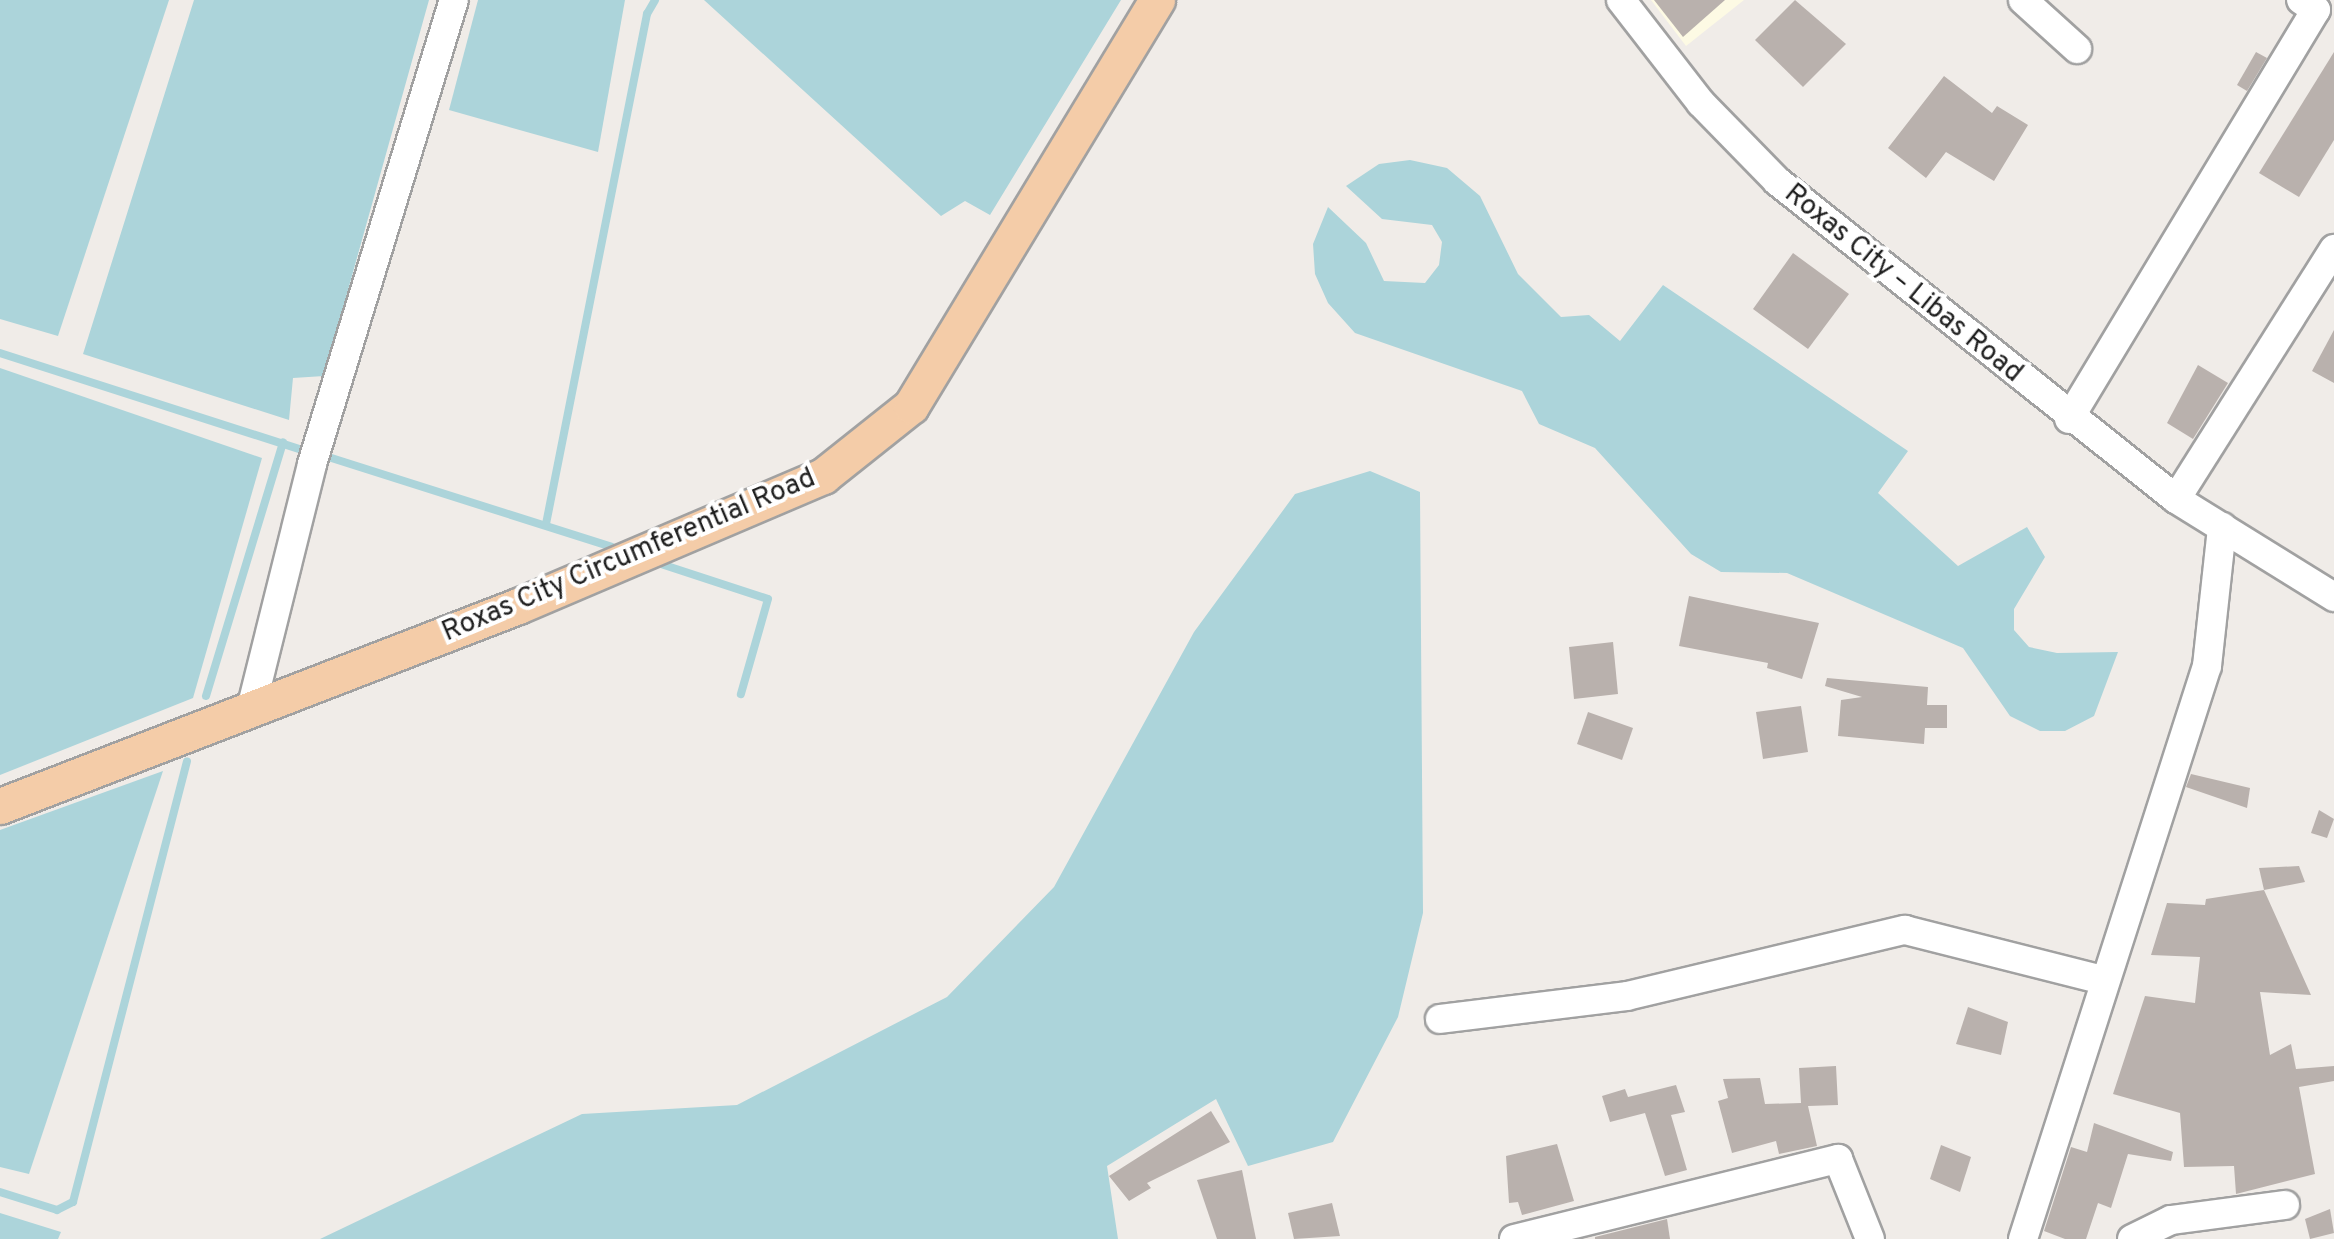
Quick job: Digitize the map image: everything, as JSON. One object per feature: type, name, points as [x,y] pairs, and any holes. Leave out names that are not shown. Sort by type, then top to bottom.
[{"type":"main road","name":"Roxas City Circumferential Road","points":[[0,806],[252,705],[518,606],[823,476],[910,406],[1156,0]]},
{"type":"street","points":[[252,705],[312,464],[454,0]]},
{"type":"street","name":"Roxas City – Libas Road","points":[[1621,0],[1700,103],[1776,182],[2070,419],[2176,499],[2334,597]]},
{"type":"street","points":[[2022,0],[2076,49]]},
{"type":"street","points":[[2070,419],[2316,10],[2300,0]]},
{"type":"street","points":[[2176,499],[2334,250]]},
{"type":"street","points":[[2023,1239],[2102,980],[2206,666],[2222,526]]},
{"type":"street","points":[[1440,1019],[1627,996],[1904,930],[2102,980]]},
{"type":"street","points":[[1514,1239],[1838,1159],[1870,1239]]},
{"type":"street","points":[[2132,1239],[2172,1220],[2285,1205]]},
{"type":"shaded area","points":[[1651,0],[1744,0],[1686,46]]},
{"type":"water","points":[[0,0],[169,0],[58,336],[0,319]]},
{"type":"water","points":[[194,0],[429,0],[324,376],[293,378],[289,420],[83,354]]},
{"type":"water","points":[[478,0],[625,0],[598,152],[449,110]]},
{"type":"water","points":[[704,0],[1121,0],[990,215],[965,201],[941,216]]},
{"type":"water","points":[[1410,160],[1447,168],[1480,196],[1518,274],[1561,317],[1589,315],[1620,341],[1663,285],[1908,451],[1878,493],[1958,566],[2027,527],[2045,557],[2014,609],[2014,630],[2029,647],[2057,653],[2118,652],[2094,716],[2065,731],[2040,731],[2010,716],[1963,648],[1787,573],[1721,572],[1691,554],[1595,448],[1539,424],[1522,391],[1355,333],[1328,303],[1315,274],[1313,244],[1328,207],[1366,243],[1384,281],[1425,283],[1439,265],[1442,242],[1432,225],[1382,219],[1346,186],[1379,164]]},
{"type":"water","points":[[0,368],[262,458],[193,698],[0,775]]},
{"type":"water","points":[[1370,471],[1420,492],[1423,913],[1398,1017],[1333,1142],[1248,1166],[1216,1099],[1107,1166],[1118,1239],[320,1239],[582,1114],[737,1105],[947,997],[1054,887],[1194,632],[1295,494]]},
{"type":"water","points":[[163,771],[29,1174],[0,1167],[0,830]]},
{"type":"water","points":[[0,1213],[61,1232],[58,1239],[0,1239]]},
{"type":"building","points":[[1654,0],[1725,0],[1683,37]]},
{"type":"building","points":[[1795,0],[1846,44],[1803,87],[1755,40]]},
{"type":"building","points":[[2256,52],[2267,58],[2247,91],[2237,85]]},
{"type":"building","points":[[2334,52],[2334,140],[2299,197],[2259,173]]},
{"type":"building","points":[[1944,76],[1992,113],[1997,106],[2028,125],[1994,181],[1946,152],[1926,178],[1888,148]]},
{"type":"building","points":[[1793,253],[1849,294],[1808,349],[1753,309]]},
{"type":"building","points":[[2334,330],[2334,383],[2312,371]]},
{"type":"building","points":[[2198,365],[2228,383],[2193,439],[2167,423]]},
{"type":"building","points":[[1689,596],[1819,623],[1802,679],[1767,668],[1768,663],[1679,646]]},
{"type":"building","points":[[1613,642],[1618,694],[1574,699],[1569,647]]},
{"type":"building","points":[[1827,678],[1928,687],[1927,705],[1947,705],[1947,728],[1925,728],[1924,744],[1838,736],[1841,700],[1862,697],[1825,686]]},
{"type":"building","points":[[1801,706],[1808,752],[1763,759],[1756,712]]},
{"type":"building","points":[[1588,712],[1633,728],[1622,760],[1577,744]]},
{"type":"building","points":[[2191,774],[2250,788],[2247,808],[2186,787]]},
{"type":"building","points":[[2319,810],[2334,819],[2327,838],[2311,833]]},
{"type":"building","points":[[2299,866],[2305,882],[2264,890],[2259,868]]},
{"type":"building","points":[[2264,890],[2311,995],[2260,992],[2270,1055],[2291,1044],[2296,1069],[2334,1066],[2334,1081],[2299,1087],[2315,1174],[2236,1194],[2234,1166],[2184,1167],[2180,1113],[2113,1094],[2145,996],[2195,1003],[2200,957],[2151,955],[2167,903],[2205,905],[2206,899]]},
{"type":"building","points":[[1968,1007],[2008,1022],[2001,1055],[1956,1044]]},
{"type":"building","points":[[1836,1066],[1838,1105],[1808,1106],[1817,1146],[1779,1154],[1776,1141],[1732,1153],[1718,1101],[1728,1098],[1723,1079],[1760,1078],[1765,1104],[1801,1103],[1799,1068]]},
{"type":"building","points":[[1676,1085],[1685,1112],[1671,1115],[1687,1170],[1665,1176],[1645,1113],[1610,1122],[1602,1096],[1625,1089],[1628,1097]]},
{"type":"building","points":[[1211,1111],[1230,1142],[1147,1183],[1151,1188],[1129,1201],[1109,1176]]},
{"type":"building","points":[[2094,1123],[2173,1152],[2171,1161],[2128,1154],[2111,1208],[2098,1203],[2086,1239],[2065,1239],[2044,1231],[2071,1147],[2087,1152]]},
{"type":"building","points":[[1557,1144],[1574,1201],[1522,1215],[1518,1202],[1509,1203],[1506,1156]]},
{"type":"building","points":[[1941,1145],[1971,1157],[1960,1192],[1930,1179]]},
{"type":"building","points":[[1242,1170],[1256,1239],[1217,1239],[1197,1180]]},
{"type":"building","points":[[1332,1203],[1340,1236],[1294,1239],[1288,1213]]},
{"type":"building","points":[[2330,1209],[2334,1233],[2310,1239],[2305,1219]]},
{"type":"building","points":[[1667,1219],[1670,1239],[1595,1239],[1595,1237]]},
{"type":"waterway","points":[[546,524],[647,14],[655,0]]},
{"type":"waterway","points":[[0,353],[302,450]]},
{"type":"waterway","points":[[206,696],[283,442]]},
{"type":"waterway","points":[[322,455],[612,547]]},
{"type":"waterway","points":[[664,565],[768,599],[741,694]]},
{"type":"waterway","points":[[0,1192],[57,1210],[73,1202],[187,762]]}]
